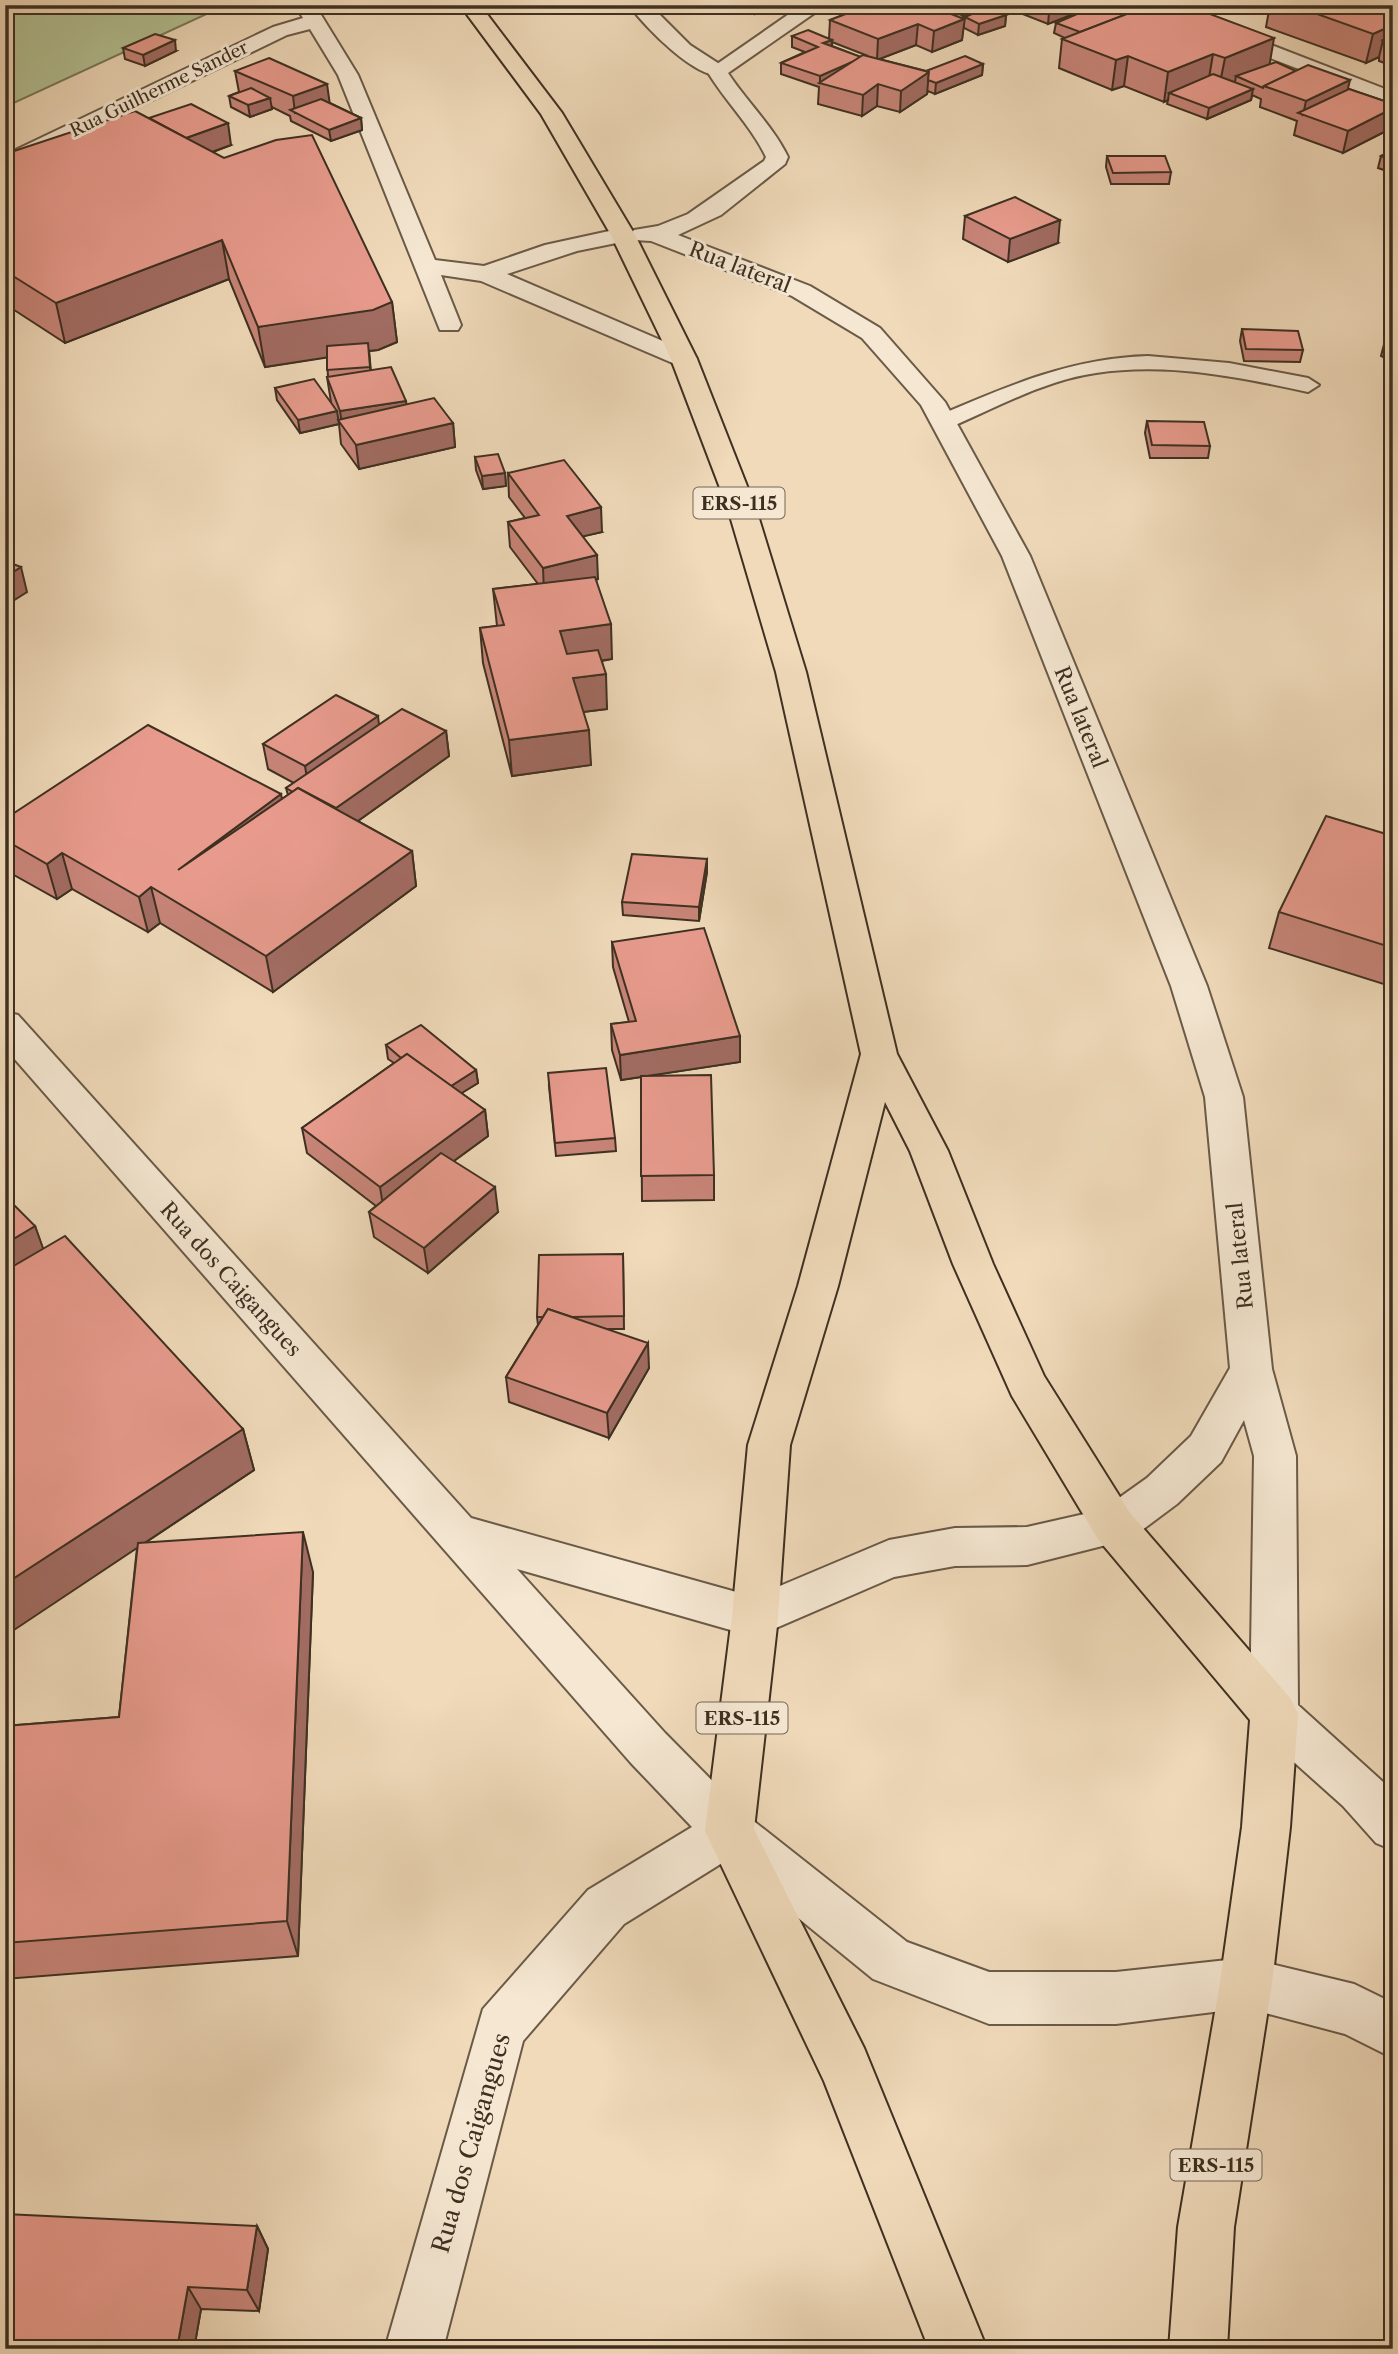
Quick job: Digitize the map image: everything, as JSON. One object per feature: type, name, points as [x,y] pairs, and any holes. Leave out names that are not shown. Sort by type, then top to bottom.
[{"type":"main road","name":"ERS-115","points":[[470,5],[551,113],[622,235],[684,359],[742,509],[791,672],[879,1054],[929,1151],[973,1264],[1027,1384],[1114,1526],[1274,1714],[1266,1827],[1247,1983],[1206,2227],[1198,2349]]},
{"type":"main road","name":"ERS-115","points":[[729,1831],[755,1617],[769,1445],[818,1286],[879,1054]]},
{"type":"main road","points":[[729,1831],[845,2067],[958,2349]]},
{"type":"street","points":[[485,274],[542,251],[586,240],[654,234],[716,209],[774,164],[777,157],[768,138],[734,99],[717,71],[683,49],[639,5]]},
{"type":"street","points":[[717,71],[816,5]]},
{"type":"street","points":[[1149,5],[1393,99]]},
{"type":"street","points":[[310,13],[348,75],[449,325]]},
{"type":"street","name":"Rua Guilherme Sander","points":[[5,164],[280,31],[310,13]]},
{"type":"street","name":"Rua lateral","points":[[654,234],[801,291],[835,309],[870,333],[932,402],[1016,556],[1189,986],[1224,1097],[1251,1369],[1275,1456],[1274,1714]]},
{"type":"street","points":[[426,266],[485,274],[684,359]]},
{"type":"street","name":"Rua dos Caigangues","points":[[5,1024],[649,1748],[729,1831],[891,1961],[989,1998],[1116,1998],[1247,1983]]},
{"type":"street","points":[[458,1534],[755,1617],[889,1559],[955,1546],[1027,1546],[1114,1526],[1162,1491],[1206,1449],[1251,1369]]},
{"type":"street","points":[[1274,1714],[1360,1790],[1393,1827]]},
{"type":"street","name":"Rua dos Caigangues","points":[[414,2349],[501,2027],[606,1907],[729,1831]]},
{"type":"street","points":[[1247,1983],[1354,2010],[1393,2032]]},
{"type":"lane","points":[[943,422],[1012,393],[1094,366],[1177,363],[1308,385]]},
{"type":"green space","points":[[5,5],[188,5],[211,12],[5,107]]},
{"type":"building","points":[[869,5],[928,5],[964,19],[934,31],[918,24],[878,39],[830,20]]},
{"type":"building","points":[[966,5],[985,5],[1006,15],[979,24],[965,17],[979,11],[963,16],[951,9]]},
{"type":"building","points":[[1030,5],[1070,5],[1049,13]]},
{"type":"building","points":[[1098,5],[1108,5],[1130,13],[1080,32],[1056,23]]},
{"type":"building","points":[[1150,5],[1186,5],[1274,38],[1225,58],[1213,54],[1168,72],[1128,56],[1116,60],[1062,39]]},
{"type":"building","points":[[1292,5],[1393,5],[1393,25],[1373,34]]},
{"type":"building","points":[[808,30],[832,40],[823,43],[861,57],[820,76],[781,63],[818,47],[792,36]]},
{"type":"building","points":[[155,34],[175,40],[143,55],[123,48]]},
{"type":"building","points":[[1393,36],[1393,43],[1383,40]]},
{"type":"building","points":[[863,55],[929,72],[901,91],[878,84],[863,95],[819,83]]},
{"type":"building","points":[[965,56],[983,64],[936,83],[928,80],[929,72],[926,71]]},
{"type":"building","points":[[269,58],[327,84],[293,96],[235,71]]},
{"type":"building","points":[[1276,62],[1296,71],[1263,88],[1236,76]]},
{"type":"building","points":[[1308,65],[1350,80],[1306,101],[1264,86]]},
{"type":"building","points":[[1213,74],[1253,89],[1209,108],[1169,93]]},
{"type":"building","points":[[251,88],[270,98],[248,105],[229,96]]},
{"type":"building","points":[[1349,89],[1393,102],[1393,110],[1348,131],[1298,113]]},
{"type":"building","points":[[321,99],[361,118],[329,130],[290,110]]},
{"type":"building","points":[[191,104],[228,123],[186,138],[149,118]]},
{"type":"building","points":[[135,111],[224,158],[276,140],[312,135],[392,302],[373,310],[258,327],[222,240],[56,303],[5,271],[5,154]]},
{"type":"building","points":[[1393,151],[1393,161],[1381,156]]},
{"type":"building","points":[[1107,156],[1165,156],[1171,172],[1113,173]]},
{"type":"building","points":[[1015,197],[1060,220],[1010,239],[965,216]]},
{"type":"building","points":[[1242,329],[1298,331],[1303,350],[1246,349]]},
{"type":"building","points":[[368,343],[370,367],[327,370],[327,346]]},
{"type":"building","points":[[391,367],[406,401],[340,411],[327,377]]},
{"type":"building","points":[[314,379],[337,411],[298,420],[275,388]]},
{"type":"building","points":[[434,398],[453,423],[356,445],[338,420]]},
{"type":"building","points":[[1147,421],[1204,422],[1210,446],[1152,445]]},
{"type":"building","points":[[498,454],[505,473],[482,476],[475,457]]},
{"type":"building","points":[[564,460],[601,507],[567,516],[597,555],[543,568],[508,522],[539,515],[508,473]]},
{"type":"building","points":[[5,561],[21,567],[5,577]]},
{"type":"building","points":[[595,577],[611,624],[560,631],[567,654],[598,650],[606,674],[573,678],[589,730],[509,740],[480,628],[504,625],[493,589]]},
{"type":"building","points":[[336,695],[378,716],[305,766],[263,744]]},
{"type":"building","points":[[402,709],[446,731],[336,808],[298,788],[293,792],[286,788]]},
{"type":"building","points":[[148,725],[281,794],[178,870],[298,788],[412,851],[266,956],[151,887],[139,897],[62,853],[47,864],[5,840],[5,819]]},
{"type":"building","points":[[1326,816],[1393,836],[1393,948],[1279,912]]},
{"type":"building","points":[[632,854],[707,859],[699,907],[622,902]]},
{"type":"building","points":[[704,928],[740,1036],[620,1055],[611,1024],[636,1021],[612,942]]},
{"type":"building","points":[[421,1025],[476,1070],[451,1086],[407,1054],[401,1058],[386,1045]]},
{"type":"building","points":[[407,1054],[485,1110],[380,1187],[302,1128]]},
{"type":"building","points":[[606,1068],[615,1138],[555,1143],[548,1073]]},
{"type":"building","points":[[711,1075],[714,1175],[641,1176],[641,1076]]},
{"type":"building","points":[[441,1153],[495,1187],[424,1248],[369,1212]]},
{"type":"building","points":[[9,1200],[35,1226],[5,1244],[5,1202]]},
{"type":"building","points":[[65,1236],[243,1429],[5,1584],[5,1271]]},
{"type":"building","points":[[623,1254],[624,1316],[572,1317],[548,1309],[543,1317],[537,1317],[539,1255]]},
{"type":"building","points":[[548,1309],[648,1343],[607,1413],[506,1377]]},
{"type":"building","points":[[303,1532],[287,1921],[5,1943],[5,1726],[119,1717],[138,1543]]},
{"type":"building","points":[[5,2214],[257,2226],[247,2290],[188,2287],[177,2349],[5,2349]]}]
